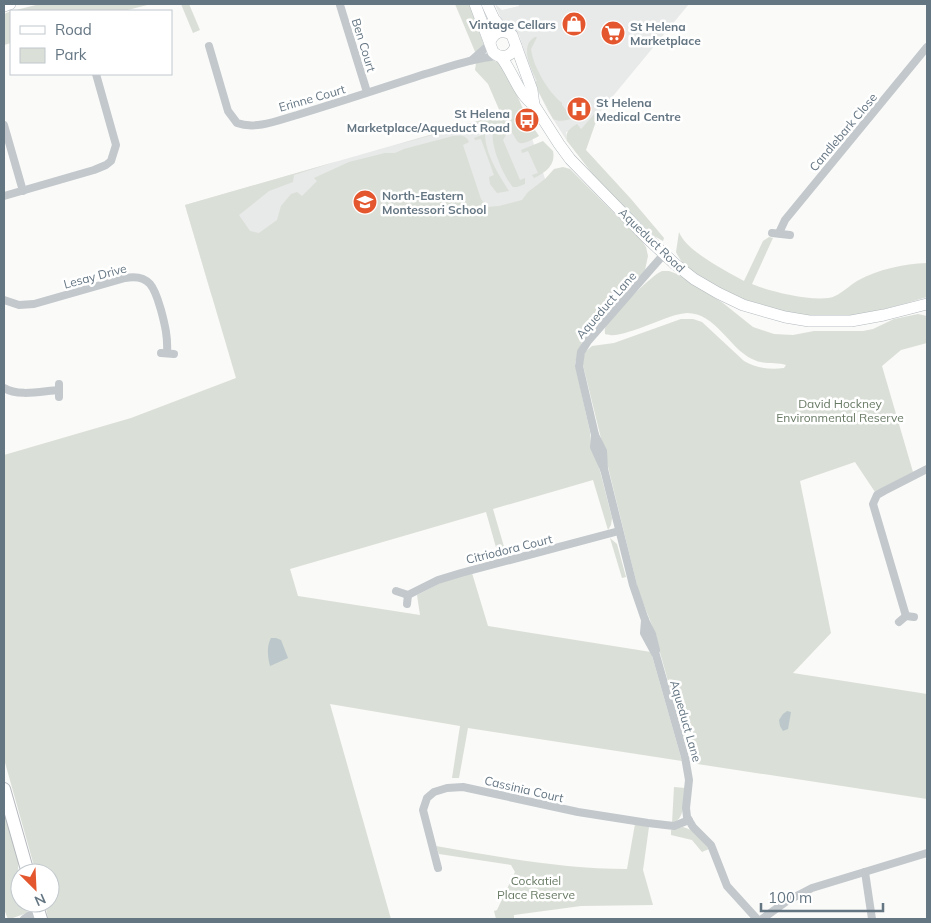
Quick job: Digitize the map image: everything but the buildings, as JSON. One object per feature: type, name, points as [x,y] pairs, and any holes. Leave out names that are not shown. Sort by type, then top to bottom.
[{"type":"main road","points":[[4,6],[10,4]]},
{"type":"main road","points":[[475,4],[493,52],[500,56],[511,54],[516,46],[512,35],[504,31],[494,19],[486,4]]},
{"type":"main road","points":[[490,43],[497,33],[504,31]]},
{"type":"main road","name":"Aqueduct Road","points":[[516,46],[533,94],[534,105]]},
{"type":"main road","name":"Aqueduct Road","points":[[500,56],[512,72],[522,94],[534,105],[570,159],[664,254],[694,279],[718,293],[743,305],[785,317],[819,321],[851,321],[884,316],[927,304]]},
{"type":"main road","points":[[4,789],[25,863]]},
{"type":"street","name":"Ben Court","points":[[340,5],[367,92]]},
{"type":"street","name":"Erinne Court","points":[[472,60],[490,43]]},
{"type":"street","name":"Erinne Court","points":[[209,46],[228,111],[234,121],[242,125],[261,124],[336,104],[367,92],[472,60],[500,56]]},
{"type":"street","name":"Candlebark Close","points":[[790,235],[776,233],[784,220],[927,48]]},
{"type":"street","points":[[4,196],[101,168],[111,161],[115,151],[115,138],[94,75]]},
{"type":"street","points":[[4,125],[23,191]]},
{"type":"street","name":"Aqueduct Lane","points":[[664,254],[588,341],[578,361],[595,435],[594,447],[604,469],[633,585],[644,620],[652,634],[656,655],[687,766],[689,780],[686,808],[689,820]]},
{"type":"street","name":"Lesay Drive","points":[[4,300],[19,305],[34,304],[125,278],[140,278],[150,283],[156,294],[167,330],[168,353]]},
{"type":"street","points":[[4,388],[20,393],[59,390]]},
{"type":"street","points":[[899,622],[910,616],[873,504],[877,495],[927,469]]},
{"type":"street","name":"Citriodora Court","points":[[408,595],[438,580],[460,573],[619,531]]},
{"type":"street","points":[[396,591],[408,595],[407,604]]},
{"type":"street","name":"Cassinia Court","points":[[438,868],[423,810],[425,802],[430,795],[447,788],[472,789],[578,812],[672,826],[689,820]]},
{"type":"street","points":[[689,820],[711,845],[727,886],[757,919]]},
{"type":"street","points":[[762,919],[780,905],[819,886],[927,853]]},
{"type":"street","points":[[865,872],[872,919]]},
{"type":"street","points":[[24,919],[36,913]]},
{"type":"shaded area","points":[[495,4],[502,10],[519,6],[519,4],[689,4],[599,113],[597,112],[581,129],[566,132],[567,141],[548,111],[534,83],[519,35],[502,21]]},
{"type":"shaded area","name":"North-Eastern Montessori School","points":[[513,111],[528,126],[548,188],[544,198],[212,297],[185,205]]},
{"type":"shaded area","points":[[271,638],[281,640],[288,658],[270,666],[268,645]]},
{"type":"shaded area","points":[[787,711],[791,712],[788,729],[783,731],[779,720]]},
{"type":"green space","points":[[40,4],[151,4],[128,10],[16,10]]},
{"type":"green space","points":[[181,4],[189,4],[200,30],[193,33]]},
{"type":"green space","points":[[455,4],[469,4],[470,6],[484,45],[476,54]]},
{"type":"green space","points":[[10,11],[10,43],[4,45],[4,14]]},
{"type":"green space","points":[[537,37],[531,49],[535,64],[547,86],[572,118],[570,119],[560,121],[553,119],[534,83],[537,81],[527,51],[530,41]]},
{"type":"green space","points":[[490,60],[498,62],[509,77],[527,118],[539,136],[521,143],[518,142],[506,125],[496,124],[473,130],[457,128],[393,146],[501,114],[488,84],[475,70],[476,63]]},
{"type":"green space","points":[[597,111],[599,113],[586,150],[664,238],[663,241],[654,236],[595,177],[567,141],[567,133],[570,129],[577,124],[581,129]]},
{"type":"green space","points":[[501,128],[506,132],[503,140],[520,180],[525,178],[525,184],[513,187],[505,176],[493,142],[494,130]]},
{"type":"green space","points":[[485,134],[490,157],[509,191],[497,193],[490,184],[489,177],[494,175],[481,139],[475,140],[474,138]]},
{"type":"green space","points":[[453,136],[466,138],[469,142],[463,145],[481,199],[487,207],[522,200],[528,192],[545,179],[554,169],[563,167],[570,169],[646,247],[648,256],[645,270],[638,278],[617,290],[608,300],[604,317],[582,342],[575,364],[590,432],[591,445],[598,463],[612,518],[611,525],[608,530],[593,480],[493,509],[507,557],[499,558],[486,512],[290,569],[298,596],[420,615],[417,595],[444,581],[472,573],[488,626],[651,652],[682,761],[468,728],[459,778],[452,778],[460,726],[330,704],[391,919],[48,919],[47,913],[60,913],[60,863],[33,863],[4,759],[4,455],[131,418],[236,378],[185,205],[338,161],[294,175],[293,182],[269,191],[239,215],[250,231],[259,233],[277,220],[281,206],[291,194],[297,192],[302,196],[317,181],[314,178],[349,162],[385,153],[395,153]]},
{"type":"green space","points":[[543,141],[553,151],[553,160],[546,171],[534,178],[532,175],[538,173],[528,151],[522,153],[521,150]]},
{"type":"green space","points":[[679,232],[683,239],[698,253],[744,281],[763,241],[769,237],[773,238],[752,284],[769,290],[806,298],[827,298],[838,295],[857,281],[882,270],[927,263],[927,297],[897,306],[845,317],[811,317],[777,311],[728,292],[692,271],[683,263],[676,252]]},
{"type":"green space","name":"David Hockney Environmental Reserve","points":[[662,271],[677,274],[723,303],[753,327],[774,334],[793,335],[814,331],[863,331],[873,329],[894,319],[918,314],[927,316],[927,343],[901,350],[882,366],[913,472],[875,492],[855,462],[800,481],[831,633],[793,673],[927,694],[927,799],[691,763],[656,635],[639,593],[582,361],[585,352],[592,346],[614,343],[681,319],[693,319],[702,322],[744,361],[763,368],[784,368],[786,365],[752,359],[706,319],[687,313],[678,314],[622,334],[605,334],[606,326],[616,314],[641,288]]},
{"type":"green space","points":[[610,538],[617,544],[626,577],[622,578]]},
{"type":"green space","points":[[674,787],[685,788],[682,814],[680,818],[672,823]]},
{"type":"green space","points":[[4,806],[19,862],[10,863],[10,913],[27,913],[8,919],[4,909]]},
{"type":"green space","name":"Cockatiel Place Reserve","points":[[635,824],[649,827],[643,870],[653,905],[581,906],[514,915],[514,919],[496,919],[494,911],[497,910],[515,872],[511,865],[439,854],[436,846],[555,865],[627,869]]},
{"type":"green space","points":[[683,827],[698,835],[709,849],[702,852],[692,840],[671,835],[671,830]]},
{"type":"place","name":"Vintage Cellars","points":[[574,24]]},
{"type":"place","name":"St Helena Marketplace","points":[[613,33]]},
{"type":"place","name":"St Helena Medical Centre","points":[[579,109]]},
{"type":"place","name":"St Helena Marketplace/Aqueduct Road","points":[[527,120]]},
{"type":"place","name":"North-Eastern Montessori School","points":[[365,202]]}]
